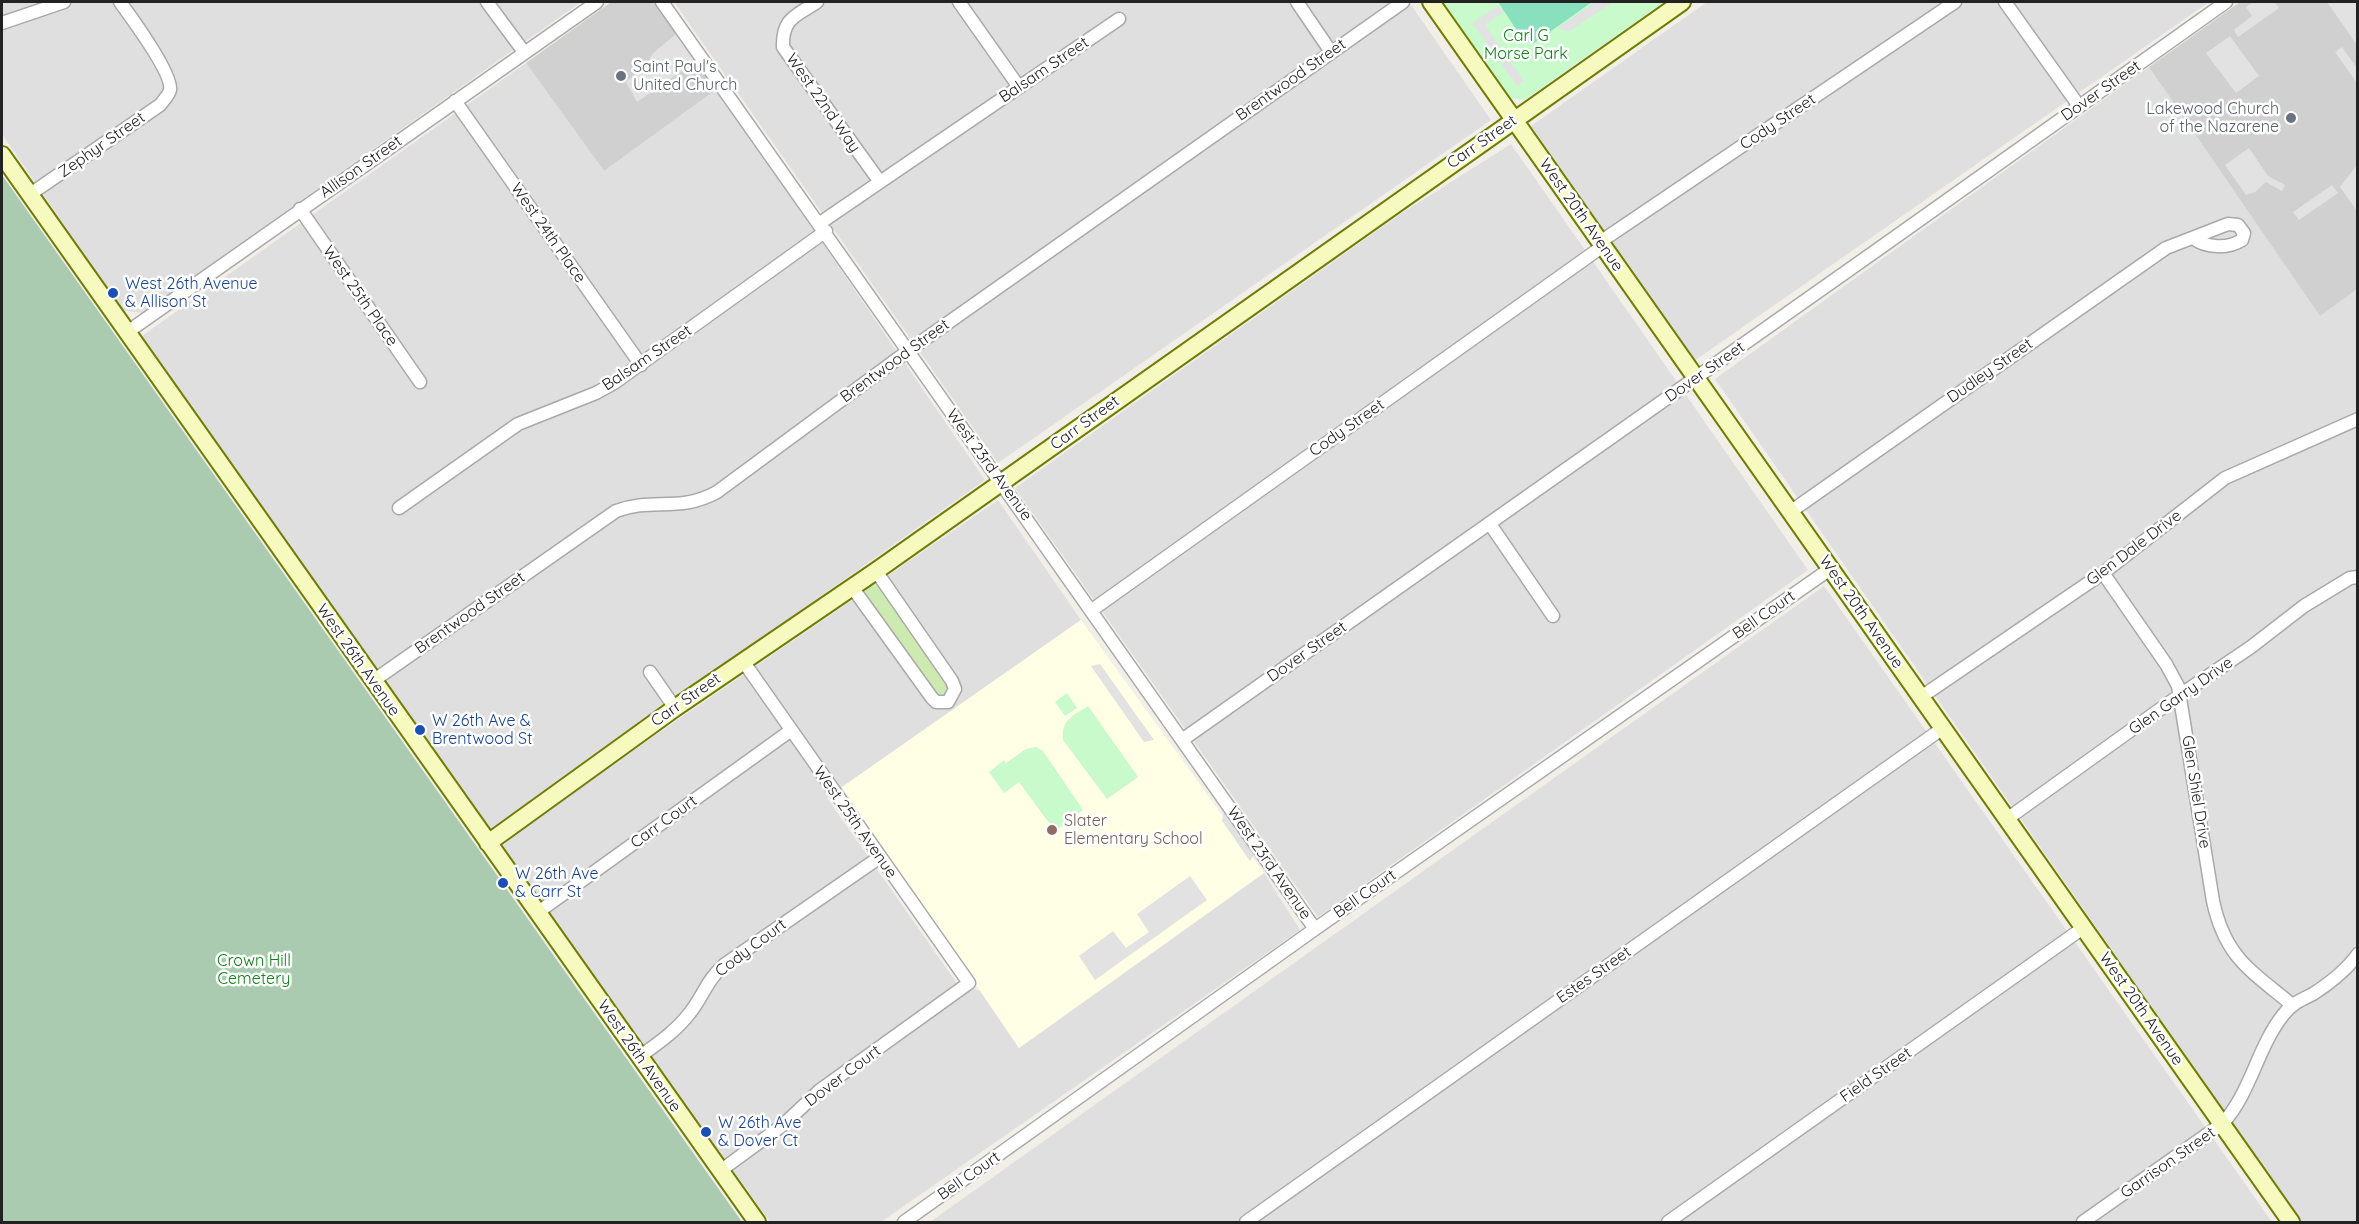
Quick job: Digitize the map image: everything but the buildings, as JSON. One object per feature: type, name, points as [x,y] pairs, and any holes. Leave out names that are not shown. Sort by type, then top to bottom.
[{"type":"street","points":[[2,23],[64,2]]},
{"type":"street","name":"Zephyr Street","points":[[29,195],[160,105],[170,91],[170,79],[120,2]]},
{"type":"street","points":[[487,2],[524,52]]},
{"type":"street","name":"Allison Street","points":[[126,333],[597,2]]},
{"type":"street","name":"West 23rd Avenue","points":[[662,2],[823,227],[1316,929]]},
{"type":"street","name":"West 22nd Way","points":[[817,2],[790,20],[784,28],[783,47],[880,182]]},
{"type":"street","points":[[959,2],[1019,87]]},
{"type":"street","points":[[1298,2],[1331,52]]},
{"type":"street","name":"Brentwood Street","points":[[373,681],[616,511],[643,504],[693,503],[717,492],[908,351],[1403,2]]},
{"type":"street","name":"West 20th Avenue","points":[[1431,2],[2291,1222]]},
{"type":"street","name":"Carr Street","points":[[488,843],[675,708],[876,571],[1682,2]]},
{"type":"street","name":"Cody Street","points":[[1092,610],[1601,244],[1955,2]]},
{"type":"street","points":[[2005,2],[2079,106]]},
{"type":"street","name":"Dover Street","points":[[1182,740],[2226,2]]},
{"type":"street","name":"Balsam Street","points":[[399,508],[518,424],[596,393],[641,365],[880,182],[1119,19]]},
{"type":"street","name":"West 24th Place","points":[[455,101],[641,365]]},
{"type":"street","name":"West 26th Avenue","points":[[2,155],[757,1222]]},
{"type":"street","name":"West 25th Place","points":[[300,210],[420,382]]},
{"type":"street","name":"Dudley Street","points":[[1790,512],[2166,248],[2193,238]]},
{"type":"street","name":"Glen Dale Drive","points":[[1922,697],[2103,573],[2225,478],[2358,418]]},
{"type":"street","points":[[1490,524],[1553,616]]},
{"type":"street","name":"Bell Court","points":[[904,1222],[1316,929],[1830,569]]},
{"type":"street","points":[[852,587],[932,698],[936,702],[948,702],[955,689],[952,681],[876,571]]},
{"type":"street","name":"Glen Shiel Drive","points":[[2103,573],[2166,664],[2178,686],[2221,932],[2227,945],[2239,959],[2291,1004]]},
{"type":"street","name":"Glen Garry Drive","points":[[2007,819],[2251,647],[2304,606],[2350,578],[2358,577]]},
{"type":"street","name":"West 25th Avenue","points":[[743,661],[969,983]]},
{"type":"street","points":[[650,672],[675,708]]},
{"type":"street","name":"Estes Street","points":[[1246,1222],[1943,728]]},
{"type":"street","name":"Carr Court","points":[[537,913],[790,731]]},
{"type":"street","name":"Cody Court","points":[[639,1057],[679,1026],[690,1013],[708,981],[724,965],[880,857]]},
{"type":"street","name":"Field Street","points":[[1668,1222],[2083,928]]},
{"type":"street","points":[[2291,1004],[2329,983],[2358,954]]},
{"type":"street","name":"Dover Court","points":[[720,1171],[778,1129],[820,1090],[969,983]]},
{"type":"street","name":"Garrison Street","points":[[2084,1222],[2230,1116],[2245,1090],[2273,1028],[2291,1004]]},
{"type":"shaded area","points":[[2,2],[581,2],[142,313],[122,310],[2,134]]},
{"type":"shaded area","name":"Saint Paul's United Church","points":[[611,2],[656,2],[717,89],[604,171],[526,63]]},
{"type":"shaded area","points":[[674,2],[1409,2],[1491,120],[998,463]]},
{"type":"shaded area","points":[[1595,2],[1613,2],[1568,32],[1558,28]]},
{"type":"shaded area","points":[[1707,2],[2209,2],[1687,366],[1531,126]]},
{"type":"shaded area","points":[[2240,2],[2357,2],[2357,289],[2320,316],[2149,67]]},
{"type":"shaded area","points":[[2253,2],[2274,2],[2279,8],[2238,37],[2234,30],[2252,16],[2246,7]]},
{"type":"shaded area","points":[[2327,2],[2357,2],[2357,45]]},
{"type":"shaded area","points":[[1499,5],[1503,12],[1485,25],[1524,81],[1517,86],[1472,23]]},
{"type":"shaded area","points":[[676,34],[695,62],[637,102],[626,82],[647,65],[652,54]]},
{"type":"shaded area","points":[[2230,36],[2259,76],[2236,93],[2206,53]]},
{"type":"shaded area","points":[[2342,47],[2357,68],[2357,83],[2335,52]]},
{"type":"shaded area","points":[[526,63],[604,171],[717,89],[985,480],[490,830],[142,336]]},
{"type":"shaded area","points":[[2149,67],[2320,315],[2357,289],[2357,1222],[2301,1222],[1715,379]]},
{"type":"shaded area","points":[[1511,144],[1808,570],[1318,917],[1015,488],[1399,215]]},
{"type":"shaded area","points":[[2249,148],[2268,176],[2285,185],[2282,191],[2266,182],[2255,192],[2246,195],[2225,165]]},
{"type":"shaded area","points":[[2357,165],[2357,211],[2340,187]]},
{"type":"shaded area","points":[[2332,185],[2338,193],[2299,220],[2293,212]]},
{"type":"shaded area","points":[[998,500],[1081,620],[827,798],[956,982],[980,991],[1019,1048],[1264,873],[1300,930],[881,1222],[770,1222],[502,847],[526,824]]},
{"type":"shaded area","points":[[1824,586],[2272,1222],[930,1222]]},
{"type":"shaded area","name":"Slater Elementary School","points":[[1081,620],[1264,873],[1019,1048],[842,787]]},
{"type":"shaded area","points":[[1100,664],[1154,740],[1144,742],[1091,666]]},
{"type":"shaded area","points":[[1224,812],[1254,854],[1250,861],[1222,821]]},
{"type":"shaded area","points":[[1190,876],[1207,900],[1095,980],[1079,956],[1113,931],[1126,948],[1149,932],[1137,914]]},
{"type":"green space","name":"Carl G Morse Park","points":[[1442,2],[1664,2],[1524,100],[1510,98]]},
{"type":"green space","points":[[1498,2],[1592,2],[1534,43],[1524,41]]},
{"type":"green space","name":"Crown Hill Cemetery","points":[[2,175],[742,1222],[2,1222]]},
{"type":"green space","points":[[872,585],[878,586],[947,683],[950,690],[946,697],[938,698],[866,598],[865,590]]},
{"type":"green space","points":[[1067,693],[1077,708],[1065,716],[1055,702]]},
{"type":"green space","points":[[1088,706],[1138,777],[1107,799],[1063,740],[1066,723]]},
{"type":"green space","points":[[1036,747],[1043,751],[1083,810],[1055,831],[1019,782],[1004,793],[989,772],[1004,760],[1006,763],[1026,749]]},
{"type":"place","name":"Saint Paul's United Church","points":[[621,76]]},
{"type":"place","name":"Lakewood Church of the Nazarene","points":[[2291,118]]},
{"type":"place","name":"West 26th Avenue & Allison St","points":[[113,293]]},
{"type":"place","name":"W 26th Ave & Brentwood St","points":[[420,730]]},
{"type":"place","name":"Slater Elementary School","points":[[1052,830]]},
{"type":"place","name":"W 26th Ave & Carr St","points":[[503,883]]},
{"type":"place","name":"W 26th Ave & Dover Ct","points":[[706,1132]]}]
